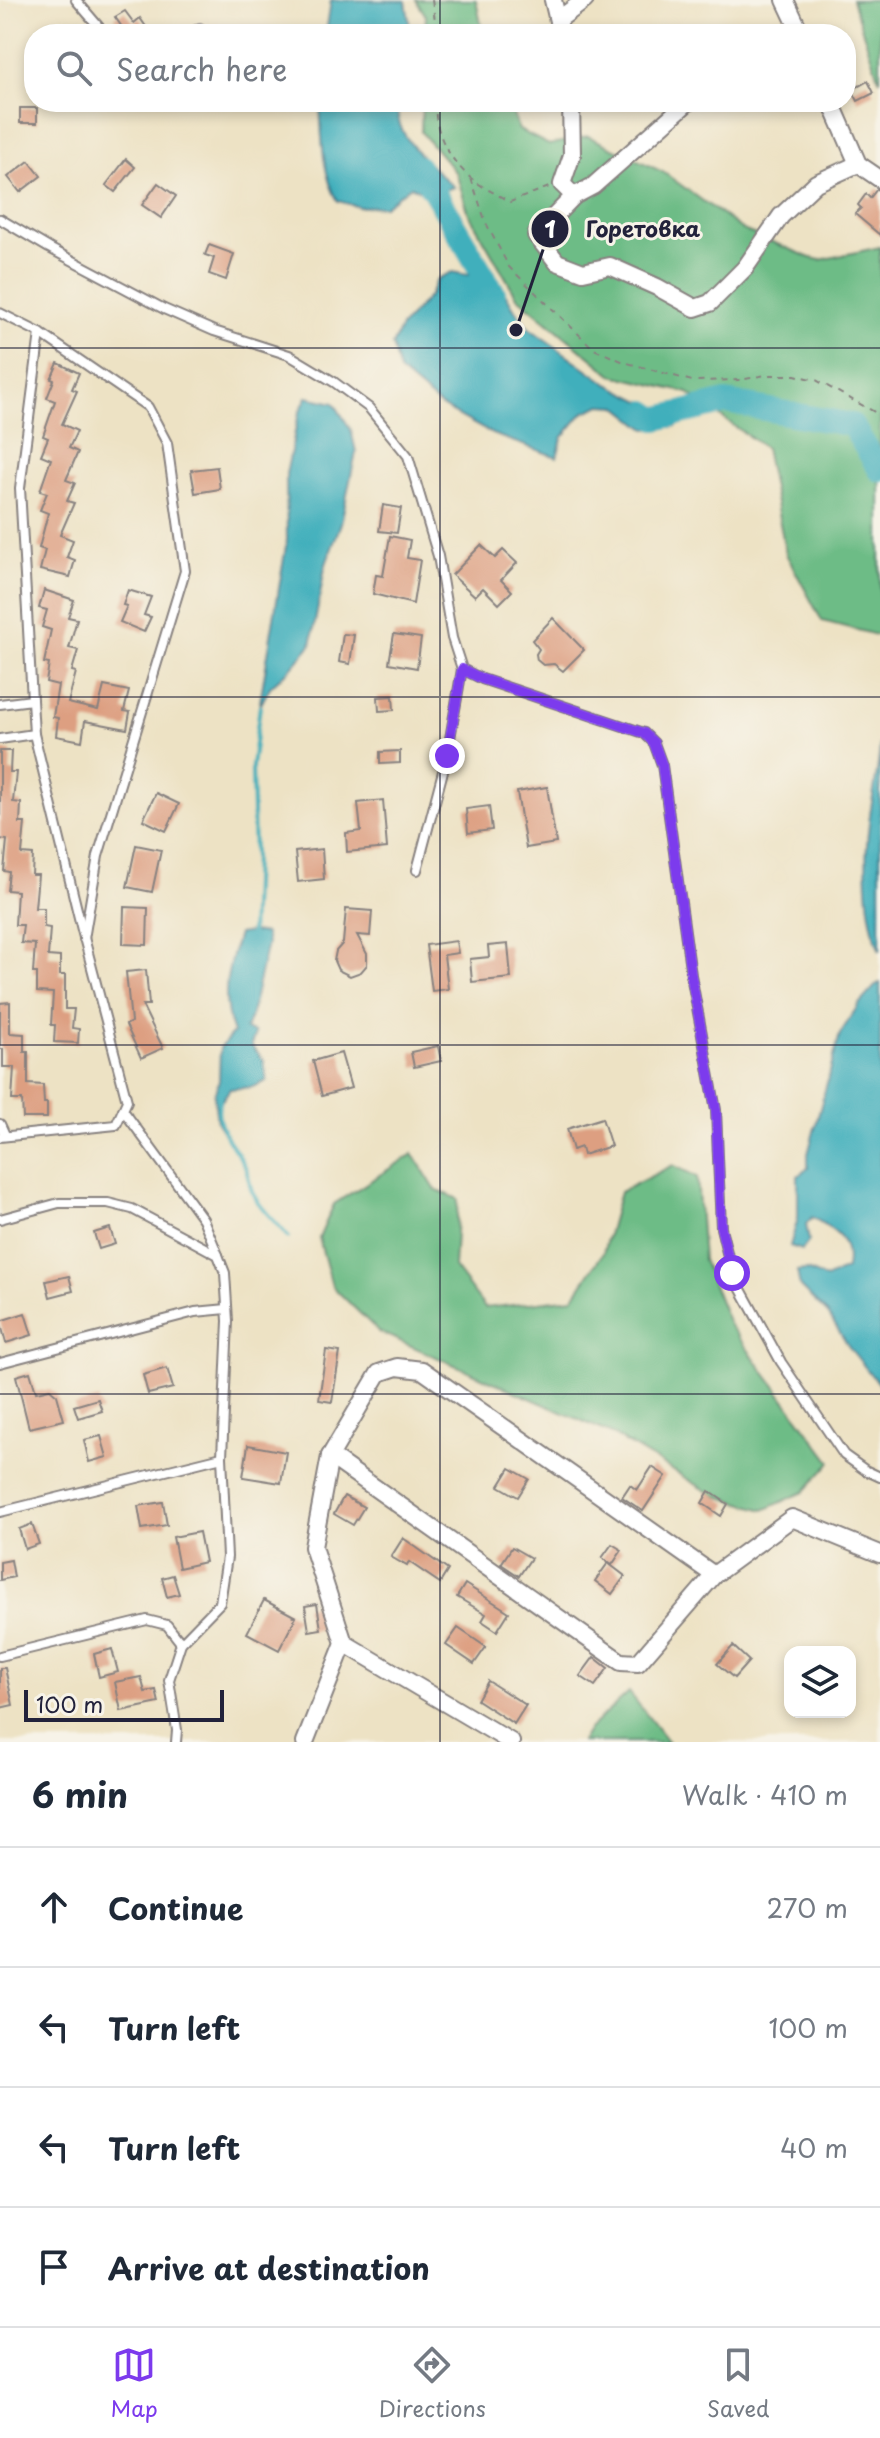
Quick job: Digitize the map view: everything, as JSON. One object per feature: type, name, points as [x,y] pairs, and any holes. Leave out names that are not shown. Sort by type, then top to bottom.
[{"type":"street","points":[[553,0],[559,24]]},
{"type":"street","points":[[563,24],[585,0]]},
{"type":"street","points":[[785,0],[796,24]]},
{"type":"street","points":[[571,112],[572,155],[562,184],[574,196]]},
{"type":"street","points":[[677,112],[593,186],[574,196],[536,235],[557,262],[583,272],[610,266],[695,308],[710,303],[745,268],[781,216],[816,183],[858,164]]},
{"type":"street","points":[[835,112],[858,164],[880,179]]},
{"type":"street","points":[[305,1742],[344,1643],[313,1547],[330,1456],[379,1373],[397,1367],[422,1370],[714,1575]]},
{"type":"street","points":[[330,1456],[621,1662],[638,1663],[714,1575],[792,1518],[880,1554]]},
{"type":"street","points":[[344,1643],[511,1742]]},
{"type":"lane","points":[[76,0],[96,24]]},
{"type":"lane","points":[[0,219],[164,309],[214,331],[289,355],[369,408],[408,456],[438,556],[452,638],[462,669],[447,756],[417,870]]},
{"type":"lane","points":[[0,313],[40,333],[148,407],[167,443],[185,571],[98,856],[84,939]]},
{"type":"lane","points":[[0,1124],[2,1136],[116,1125],[127,1101],[34,734],[20,488],[40,333]]},
{"type":"lane","points":[[462,669],[482,679],[644,733],[654,743],[662,765],[691,975],[716,1110],[721,1228],[732,1273],[781,1362],[844,1455],[880,1477]]},
{"type":"lane","points":[[0,704],[32,700]]},
{"type":"lane","points":[[0,739],[34,734]]},
{"type":"lane","points":[[123,1110],[203,1219],[225,1273],[227,1309],[222,1457],[227,1557],[220,1603],[181,1643],[169,1680],[176,1742]]},
{"type":"lane","points":[[0,1219],[59,1203],[108,1203],[132,1209],[218,1255]]},
{"type":"lane","points":[[0,1363],[195,1312],[227,1309]]},
{"type":"lane","points":[[0,1512],[222,1457]]},
{"type":"lane","points":[[0,1656],[147,1620],[167,1625],[181,1643]]},
{"type":"path","points":[[432,0],[436,24]]},
{"type":"path","points":[[435,112],[434,118],[445,147],[471,178],[510,202],[562,184]]},
{"type":"path","points":[[471,178],[486,223],[509,267],[594,349],[624,362],[692,381],[795,375],[816,380],[880,415]]},
{"type":"green space","points":[[416,0],[476,0],[481,24],[426,24],[426,16]]},
{"type":"green space","points":[[852,0],[880,0],[880,80],[877,74]]},
{"type":"green space","points":[[422,112],[512,112],[519,130],[549,145],[588,136],[663,172],[743,230],[811,258],[820,260],[880,247],[880,636],[822,621],[786,554],[765,448],[688,393],[612,375],[517,297],[469,214],[456,173],[421,132]]},
{"type":"green space","points":[[413,1154],[435,1189],[458,1199],[454,1267],[485,1308],[573,1298],[603,1253],[620,1192],[673,1165],[697,1177],[703,1260],[729,1324],[831,1462],[804,1492],[764,1510],[714,1495],[610,1433],[379,1332],[332,1286],[319,1238],[334,1204]]},
{"type":"green space","points":[[629,1692],[668,1742],[581,1742],[589,1729]]},
{"type":"water","points":[[331,0],[406,1],[409,24],[327,24]]},
{"type":"water","points":[[321,112],[398,112],[400,124],[411,144],[454,187],[429,195],[411,186],[384,206],[359,207],[338,201],[328,178]]},
{"type":"water","points":[[485,259],[529,328],[608,384],[659,410],[675,414],[676,426],[646,429],[617,406],[601,405],[583,413],[562,438],[557,457],[492,434],[441,406],[399,371],[392,345],[401,327],[430,295],[437,279],[452,272],[468,275]]},
{"type":"water","points":[[307,397],[334,403],[351,430],[356,452],[341,523],[325,567],[311,645],[270,687],[259,708],[287,540],[286,474],[299,413]]},
{"type":"water","points":[[880,743],[880,951],[871,921],[866,854]]},
{"type":"water","points":[[238,934],[265,934],[267,943],[245,1029],[255,1033],[251,1045],[264,1061],[267,1081],[252,1087],[230,1089],[218,1106],[220,1124],[234,1149],[217,1123],[214,1095],[219,1080],[220,1048],[233,1033],[226,996],[231,960]]},
{"type":"water","points":[[880,983],[880,1386],[828,1314],[800,1287],[797,1271],[807,1270],[826,1279],[846,1269],[844,1243],[835,1232],[812,1217],[806,1224],[809,1241],[802,1250],[790,1246],[798,1218],[798,1176],[808,1168],[808,1154],[840,1034],[859,1004]]},
{"type":"building","points":[[125,11],[134,23],[140,18],[144,24],[120,24],[115,17]]},
{"type":"building","points":[[868,81],[874,93],[858,101],[856,88]]},
{"type":"building","points":[[20,108],[24,108],[24,112],[37,112],[37,123],[20,123]]},
{"type":"building","points":[[126,159],[135,167],[115,192],[106,185]]},
{"type":"building","points":[[29,161],[41,176],[20,192],[8,177]]},
{"type":"building","points":[[158,183],[176,196],[161,218],[142,205]]},
{"type":"building","points":[[877,189],[880,190],[880,235],[855,214],[866,194],[870,198]]},
{"type":"building","points":[[209,245],[234,254],[226,280],[209,274],[214,258],[205,255]]},
{"type":"building","points":[[58,363],[79,373],[72,389],[77,391],[62,424],[77,431],[69,448],[78,452],[66,480],[75,483],[67,501],[74,503],[60,535],[73,540],[67,557],[75,560],[70,577],[40,570],[45,550],[39,548],[48,513],[40,510],[47,493],[40,491],[51,459],[41,455],[48,438],[43,436],[55,401],[47,398]]},
{"type":"building","points":[[217,467],[220,489],[195,493],[191,470]]},
{"type":"building","points":[[383,505],[401,508],[397,533],[379,531]]},
{"type":"building","points":[[390,536],[410,540],[407,558],[420,560],[413,604],[373,594],[376,575],[383,576]]},
{"type":"building","points":[[481,545],[495,558],[503,550],[517,563],[501,580],[512,591],[499,604],[483,588],[475,596],[452,575]]},
{"type":"building","points":[[44,590],[74,600],[68,617],[77,619],[69,648],[78,650],[68,703],[98,710],[104,686],[129,691],[124,711],[130,712],[127,729],[85,721],[82,741],[56,736],[58,718],[53,717],[58,685],[46,682],[49,664],[44,663],[51,630],[42,627],[47,610],[39,608]]},
{"type":"building","points":[[128,590],[151,597],[144,615],[151,617],[144,632],[120,622],[127,606],[123,605]]},
{"type":"building","points":[[553,618],[584,650],[563,671],[554,664],[543,665],[537,660],[539,649],[532,640]]},
{"type":"building","points":[[343,634],[354,635],[350,664],[339,662]]},
{"type":"building","points":[[394,634],[421,638],[417,668],[389,663]]},
{"type":"building","points":[[393,696],[394,710],[379,711],[378,697]]},
{"type":"building","points":[[0,751],[11,751],[10,772],[16,772],[13,802],[21,803],[20,823],[25,823],[22,854],[33,855],[32,875],[38,875],[35,908],[44,908],[44,927],[50,928],[48,956],[60,957],[60,975],[65,975],[65,1009],[74,1009],[72,1028],[79,1029],[78,1043],[54,1042],[55,1025],[51,1025],[53,993],[37,992],[37,973],[33,973],[35,944],[21,943],[23,925],[15,925],[17,891],[7,890],[9,872],[4,871],[7,840],[0,839]]},
{"type":"building","points":[[400,751],[400,763],[380,764],[380,752]]},
{"type":"building","points":[[547,787],[556,843],[526,848],[517,792]]},
{"type":"building","points":[[156,793],[179,804],[166,831],[143,820]]},
{"type":"building","points":[[383,800],[387,848],[347,852],[346,833],[361,831],[358,803]]},
{"type":"building","points":[[489,806],[492,830],[468,833],[466,809]]},
{"type":"building","points":[[136,845],[161,850],[152,892],[127,887]]},
{"type":"building","points":[[322,849],[324,879],[298,882],[295,852]]},
{"type":"building","points":[[124,907],[148,908],[147,945],[123,944]]},
{"type":"building","points":[[346,909],[372,911],[370,936],[357,935],[367,954],[367,965],[361,972],[350,976],[338,970],[334,961],[336,951],[343,943]]},
{"type":"building","points":[[456,941],[458,953],[444,955],[448,989],[432,991],[426,945]]},
{"type":"building","points":[[508,944],[511,978],[472,982],[470,959],[489,957],[488,946]]},
{"type":"building","points":[[146,970],[149,1005],[142,1005],[163,1048],[141,1058],[126,1025],[131,1022],[126,972]]},
{"type":"building","points":[[10,1002],[10,1033],[24,1034],[24,1052],[28,1052],[28,1084],[43,1085],[47,1118],[23,1118],[22,1100],[12,1100],[14,1067],[3,1067],[3,1049],[0,1049],[0,1003]]},
{"type":"building","points":[[438,1046],[441,1061],[414,1067],[411,1052]]},
{"type":"building","points":[[341,1053],[351,1088],[322,1096],[313,1061]]},
{"type":"building","points":[[602,1118],[611,1146],[583,1155],[581,1147],[573,1150],[567,1129]]},
{"type":"building","points":[[110,1228],[115,1244],[99,1249],[94,1233]]},
{"type":"building","points":[[69,1276],[73,1291],[50,1297],[46,1281]]},
{"type":"building","points":[[25,1313],[32,1335],[6,1343],[0,1321]]},
{"type":"building","points":[[326,1350],[340,1352],[332,1402],[319,1400]]},
{"type":"building","points":[[167,1368],[173,1388],[148,1394],[143,1375]]},
{"type":"building","points":[[30,1372],[36,1392],[50,1389],[57,1395],[64,1420],[29,1428],[16,1376]]},
{"type":"building","points":[[98,1399],[102,1411],[78,1418],[74,1406]]},
{"type":"building","points":[[101,1436],[107,1457],[89,1462],[84,1440]]},
{"type":"building","points":[[248,1445],[286,1452],[281,1483],[243,1477]]},
{"type":"building","points":[[652,1467],[666,1476],[643,1511],[622,1497],[630,1485],[637,1490]]},
{"type":"building","points":[[510,1468],[529,1479],[518,1497],[499,1486]]},
{"type":"building","points":[[709,1491],[728,1504],[721,1516],[702,1503]]},
{"type":"building","points":[[344,1496],[364,1507],[353,1525],[334,1514]]},
{"type":"building","points":[[163,1502],[167,1525],[142,1529],[138,1506]]},
{"type":"building","points":[[32,1524],[39,1544],[25,1549],[19,1529]]},
{"type":"building","points":[[199,1532],[205,1562],[179,1568],[173,1537]]},
{"type":"building","points":[[403,1538],[448,1570],[440,1583],[409,1562],[407,1566],[391,1557]]},
{"type":"building","points":[[612,1544],[622,1550],[612,1565],[602,1558]]},
{"type":"building","points":[[512,1547],[531,1558],[519,1576],[501,1564]]},
{"type":"building","points":[[11,1560],[14,1577],[0,1580],[0,1562]]},
{"type":"building","points":[[608,1563],[625,1576],[612,1594],[595,1581]]},
{"type":"building","points":[[173,1575],[179,1594],[167,1597],[162,1578]]},
{"type":"building","points":[[465,1584],[509,1612],[497,1631],[482,1621],[486,1614],[457,1597]]},
{"type":"building","points":[[264,1600],[296,1617],[279,1650],[247,1633]]},
{"type":"building","points":[[317,1604],[321,1629],[309,1631],[305,1606]]},
{"type":"building","points":[[458,1628],[486,1647],[474,1664],[446,1645]]},
{"type":"building","points":[[733,1646],[749,1661],[734,1678],[717,1664]]},
{"type":"building","points":[[112,1649],[118,1672],[99,1677],[94,1654]]},
{"type":"building","points":[[594,1657],[608,1668],[595,1686],[580,1676]]},
{"type":"building","points":[[0,1668],[5,1668],[13,1705],[0,1708]]},
{"type":"building","points":[[141,1677],[145,1692],[156,1690],[159,1703],[121,1711],[115,1682]]},
{"type":"building","points":[[488,1681],[526,1705],[514,1724],[477,1700]]},
{"type":"waterway","points":[[418,167],[494,293]]},
{"type":"waterway","points":[[646,412],[656,419],[726,402],[852,425],[880,470]]},
{"type":"waterway","points":[[251,936],[254,857],[252,766],[260,706]]},
{"type":"waterway","points":[[220,1101],[218,1110],[222,1128],[246,1169],[254,1195],[288,1237]]},
{"type":"place","name":"Горетовка","points":[[516,330]]},
{"type":"route","points":[[447,756],[462,669],[482,679],[644,733],[654,743],[662,765],[691,975],[716,1110],[721,1228],[732,1273]]}]
